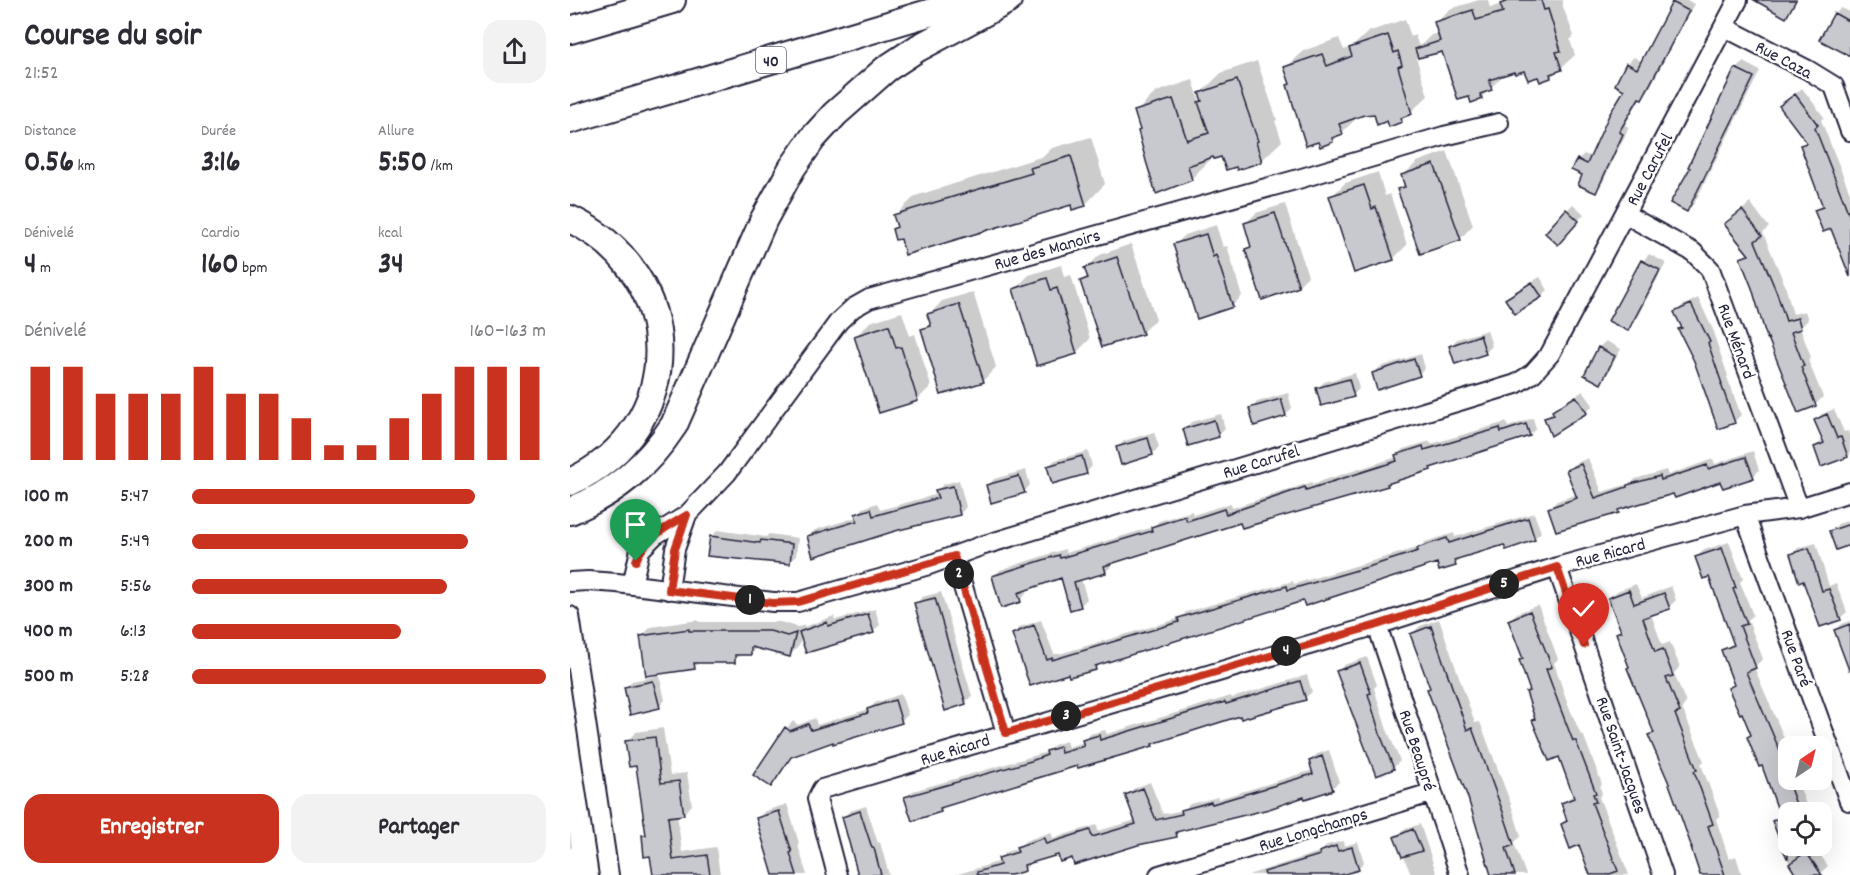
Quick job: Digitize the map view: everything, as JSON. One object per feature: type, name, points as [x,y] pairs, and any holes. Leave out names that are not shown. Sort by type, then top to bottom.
[{"type":"highway","points":[[570,30],[672,0]]},
{"type":"highway","name":"40","points":[[570,120],[972,0]]},
{"type":"highway","points":[[570,510],[607,494],[633,475],[668,435],[683,406],[770,205],[792,168],[818,132],[847,102],[886,69],[918,48],[1008,0]]},
{"type":"highway","points":[[570,219],[607,242],[634,272],[653,310],[657,326],[659,356],[654,387],[635,430],[604,462],[570,482]]},
{"type":"street","name":"Rue Carufel","points":[[570,582],[588,581],[632,585],[773,603],[798,602],[1516,384],[1533,373],[1550,354],[1738,0]]},
{"type":"street","name":"Rue Caza","points":[[1724,27],[1808,70],[1834,86],[1850,131]]},
{"type":"street","name":"Rue des Manoirs","points":[[632,585],[640,549],[655,535],[687,515],[727,472],[839,321],[869,298],[1295,180],[1444,136],[1499,123]]},
{"type":"street","name":"Rue Ménard","points":[[1625,214],[1693,252],[1710,269],[1799,508]]},
{"type":"street","name":"Rue Ricard","points":[[837,875],[817,799],[822,789],[1377,625],[1557,567],[1745,514],[1799,508],[1850,492]]},
{"type":"street","name":"Rue Paré","points":[[1745,514],[1849,801]]},
{"type":"street","name":"Rue des Manoirs","points":[[669,590],[675,549],[687,515]]},
{"type":"street","points":[[954,556],[1006,733]]},
{"type":"street","name":"Rue Saint-Jacques","points":[[1557,567],[1663,875]]},
{"type":"street","points":[[570,616],[609,875]]},
{"type":"street","name":"Rue Beaupré","points":[[1377,625],[1460,875]]},
{"type":"street","name":"Rue Longchamps","points":[[1159,875],[1431,793]]},
{"type":"building","points":[[1511,0],[1541,0],[1544,10],[1548,9],[1561,51],[1556,52],[1562,70],[1550,74],[1551,78],[1540,82],[1538,77],[1528,80],[1524,71],[1515,74],[1514,72],[1489,80],[1492,90],[1480,94],[1482,99],[1471,103],[1469,97],[1458,100],[1442,52],[1418,58],[1415,49],[1440,41],[1434,22],[1473,10],[1476,20],[1503,12],[1500,4]]},
{"type":"building","points":[[1754,0],[1796,0],[1786,18]]},
{"type":"building","points":[[1672,2],[1689,11],[1642,99],[1639,98],[1619,132],[1623,134],[1596,193],[1578,185],[1582,175],[1571,170],[1577,159],[1587,164],[1609,115],[1624,90],[1615,85],[1626,63],[1637,69]]},
{"type":"building","points":[[1834,13],[1850,22],[1850,56],[1819,40]]},
{"type":"building","points":[[1388,35],[1394,53],[1398,51],[1402,65],[1398,67],[1412,114],[1401,118],[1402,122],[1389,127],[1387,121],[1377,125],[1374,114],[1364,115],[1339,124],[1343,134],[1332,138],[1333,142],[1320,147],[1318,142],[1306,146],[1287,85],[1290,84],[1284,67],[1322,54],[1327,66],[1352,56],[1349,48]]},
{"type":"building","points":[[1735,68],[1754,77],[1687,212],[1670,203],[1690,168],[1688,167]]},
{"type":"building","points":[[1237,80],[1258,141],[1256,142],[1262,162],[1237,170],[1236,167],[1226,170],[1221,157],[1214,159],[1213,157],[1188,166],[1192,180],[1156,194],[1134,111],[1173,99],[1187,140],[1209,133],[1198,102],[1202,101],[1199,93]]},
{"type":"building","points":[[1795,94],[1818,125],[1815,128],[1850,217],[1850,277],[1831,229],[1823,232],[1814,210],[1823,207],[1800,145],[1807,143],[1779,106]]},
{"type":"building","points":[[1071,156],[1086,206],[1072,210],[1071,205],[905,255],[901,239],[895,240],[892,229],[897,227],[893,215],[1032,173],[1030,168]]},
{"type":"building","points":[[1434,164],[1461,240],[1420,254],[1397,189],[1405,187],[1401,175]]},
{"type":"building","points":[[1364,185],[1372,209],[1376,207],[1394,260],[1354,273],[1329,196]]},
{"type":"building","points":[[1566,209],[1579,221],[1558,245],[1545,233]]},
{"type":"building","points":[[1742,210],[1762,236],[1755,241],[1786,321],[1798,318],[1801,329],[1791,332],[1816,406],[1798,413],[1767,339],[1752,288],[1740,258],[1749,255],[1724,224]]},
{"type":"building","points":[[1275,213],[1299,287],[1262,300],[1245,249],[1251,247],[1244,223]]},
{"type":"building","points":[[1206,234],[1213,257],[1216,255],[1233,307],[1197,319],[1173,244]]},
{"type":"building","points":[[1117,257],[1143,334],[1102,347],[1080,281],[1088,278],[1084,268]]},
{"type":"building","points":[[1641,260],[1660,270],[1628,331],[1608,321]]},
{"type":"building","points":[[1047,278],[1051,290],[1057,288],[1077,354],[1037,366],[1013,289]]},
{"type":"building","points":[[1532,282],[1542,297],[1515,314],[1505,299]]},
{"type":"building","points":[[959,304],[984,382],[941,395],[921,329],[931,326],[927,314]]},
{"type":"building","points":[[1691,304],[1710,342],[1708,343],[1735,423],[1718,429],[1694,361],[1678,329],[1682,328],[1674,312]]},
{"type":"building","points":[[889,325],[896,348],[901,347],[918,401],[879,413],[854,336]]},
{"type":"building","points":[[1480,335],[1486,354],[1455,364],[1449,346]]},
{"type":"building","points":[[1598,347],[1615,356],[1601,384],[1584,375]]},
{"type":"building","points":[[1414,359],[1420,376],[1377,390],[1372,373]]},
{"type":"building","points":[[1349,379],[1354,397],[1321,406],[1316,388]]},
{"type":"building","points":[[1576,396],[1587,413],[1551,436],[1544,418],[1554,415],[1552,411]]},
{"type":"building","points":[[1281,399],[1286,416],[1254,426],[1249,408]]},
{"type":"building","points":[[1827,414],[1837,438],[1841,437],[1848,457],[1821,467],[1814,447],[1824,443],[1814,420]]},
{"type":"building","points":[[1214,420],[1219,437],[1188,446],[1183,429]]},
{"type":"building","points":[[1526,424],[1530,436],[1430,468],[1431,470],[1387,484],[1388,486],[1242,528],[1240,523],[1104,566],[1106,573],[1074,582],[1081,607],[1070,610],[1061,578],[1018,593],[1021,602],[1001,608],[992,576],[1059,555],[1060,558],[1152,531],[1151,527],[1185,516],[1187,521],[1224,509],[1226,514],[1305,487],[1306,490],[1397,461],[1395,455],[1423,446],[1424,450],[1500,428],[1501,432]]},
{"type":"building","points":[[1148,438],[1153,455],[1121,465],[1116,447]]},
{"type":"building","points":[[1082,456],[1087,474],[1052,484],[1047,466]]},
{"type":"building","points":[[1746,457],[1754,478],[1723,488],[1720,482],[1675,498],[1673,494],[1618,510],[1619,513],[1556,531],[1548,508],[1577,498],[1566,470],[1581,464],[1595,498],[1627,487],[1627,485],[1660,476],[1661,480],[1707,465],[1708,469]]},
{"type":"building","points":[[1019,476],[1025,493],[991,503],[986,485]]},
{"type":"building","points":[[953,486],[960,515],[895,531],[813,557],[807,536],[857,521],[855,514],[871,509],[873,516],[938,498],[935,490]]},
{"type":"building","points":[[1528,518],[1535,540],[1506,550],[1504,545],[1454,560],[1456,566],[1439,571],[1437,563],[1305,606],[1303,601],[1095,666],[1096,670],[1069,677],[1068,674],[1030,686],[1012,634],[1034,625],[1047,660],[1052,658],[1052,660],[1179,622],[1178,618],[1287,586],[1288,590],[1418,551],[1417,548],[1447,538],[1449,543]]},
{"type":"building","points":[[1850,524],[1850,545],[1836,550],[1829,531]]},
{"type":"building","points":[[710,536],[760,543],[761,540],[792,544],[790,564],[707,556]]},
{"type":"building","points":[[1722,548],[1736,588],[1733,589],[1747,624],[1740,626],[1756,668],[1746,672],[1778,746],[1778,790],[1791,790],[1795,802],[1778,802],[1778,810],[1762,766],[1759,767],[1747,737],[1751,735],[1728,688],[1734,685],[1721,650],[1734,645],[1709,577],[1703,579],[1695,557]]},
{"type":"building","points":[[1809,548],[1822,591],[1829,589],[1841,620],[1820,627],[1803,581],[1799,583],[1790,554]]},
{"type":"building","points":[[1629,590],[1634,604],[1664,593],[1670,609],[1643,618],[1655,652],[1663,649],[1673,676],[1666,678],[1680,712],[1675,714],[1697,770],[1694,771],[1713,824],[1708,826],[1725,875],[1700,875],[1668,781],[1648,735],[1654,733],[1627,668],[1629,667],[1616,633],[1621,631],[1608,598]]},
{"type":"building","points":[[935,598],[966,704],[945,711],[914,603]]},
{"type":"building","points":[[1530,611],[1552,667],[1546,669],[1573,741],[1576,741],[1596,793],[1593,794],[1596,802],[1592,803],[1618,871],[1607,875],[1590,875],[1579,845],[1570,849],[1561,824],[1567,821],[1561,803],[1574,798],[1559,757],[1549,761],[1532,720],[1535,719],[1526,692],[1530,691],[1519,660],[1523,659],[1508,620]]},
{"type":"building","points":[[868,614],[874,633],[806,653],[799,632],[827,622],[828,626]]},
{"type":"building","points":[[1850,624],[1850,669],[1849,670],[1834,630]]},
{"type":"building","points":[[1431,626],[1467,730],[1472,728],[1503,812],[1514,845],[1506,848],[1515,875],[1491,875],[1468,798],[1427,689],[1430,688],[1410,634]]},
{"type":"building","points":[[689,629],[689,631],[770,631],[787,636],[796,633],[790,657],[751,647],[751,655],[735,655],[735,663],[694,663],[695,669],[646,676],[640,636]]},
{"type":"building","points":[[1360,663],[1371,693],[1368,694],[1380,734],[1394,769],[1376,776],[1336,671]]},
{"type":"building","points":[[653,681],[660,708],[630,715],[624,687]]},
{"type":"building","points":[[1300,681],[1306,700],[1241,719],[1240,716],[1152,744],[1153,746],[1078,768],[1077,766],[940,808],[941,812],[912,821],[904,797],[1031,761],[1047,755],[1046,751],[1060,747],[1061,753],[1084,746],[1082,740],[1099,735],[1100,740]]},
{"type":"building","points":[[895,700],[902,723],[833,744],[833,742],[791,757],[771,787],[753,775],[785,727],[790,731],[808,724],[811,730],[868,713],[867,709]]},
{"type":"building","points":[[655,737],[661,783],[679,781],[684,815],[668,817],[673,860],[707,855],[710,875],[653,875],[650,856],[644,857],[642,835],[646,835],[636,766],[629,767],[625,741]]},
{"type":"building","points":[[1322,756],[1333,790],[1269,809],[1176,832],[1177,837],[1138,845],[1074,865],[1072,858],[1060,862],[1058,855],[1024,865],[1025,871],[1011,875],[977,875],[977,872],[1000,865],[998,858],[1018,852],[1016,847],[1044,838],[1046,844],[1090,830],[1092,837],[1136,824],[1125,795],[1143,788],[1156,820],[1182,814],[1181,810],[1211,802],[1212,804],[1313,774],[1309,761]]},
{"type":"building","points":[[779,811],[797,875],[773,875],[756,818]]},
{"type":"building","points":[[860,811],[881,875],[858,875],[842,817]]},
{"type":"building","points":[[1778,819],[1778,836],[1772,821]]},
{"type":"building","points":[[1413,829],[1422,851],[1402,857],[1394,837]]},
{"type":"building","points":[[1336,846],[1338,851],[1352,847],[1359,870],[1341,875],[1265,875],[1264,872],[1320,855],[1319,852]]},
{"type":"building","points":[[1800,856],[1809,856],[1822,875],[1796,875],[1789,864]]},
{"type":"route","points":[[636,561],[640,549],[646,543],[687,515],[675,549],[669,590],[773,603],[798,602],[954,556],[1006,733],[1377,625],[1557,567],[1584,645]]}]
